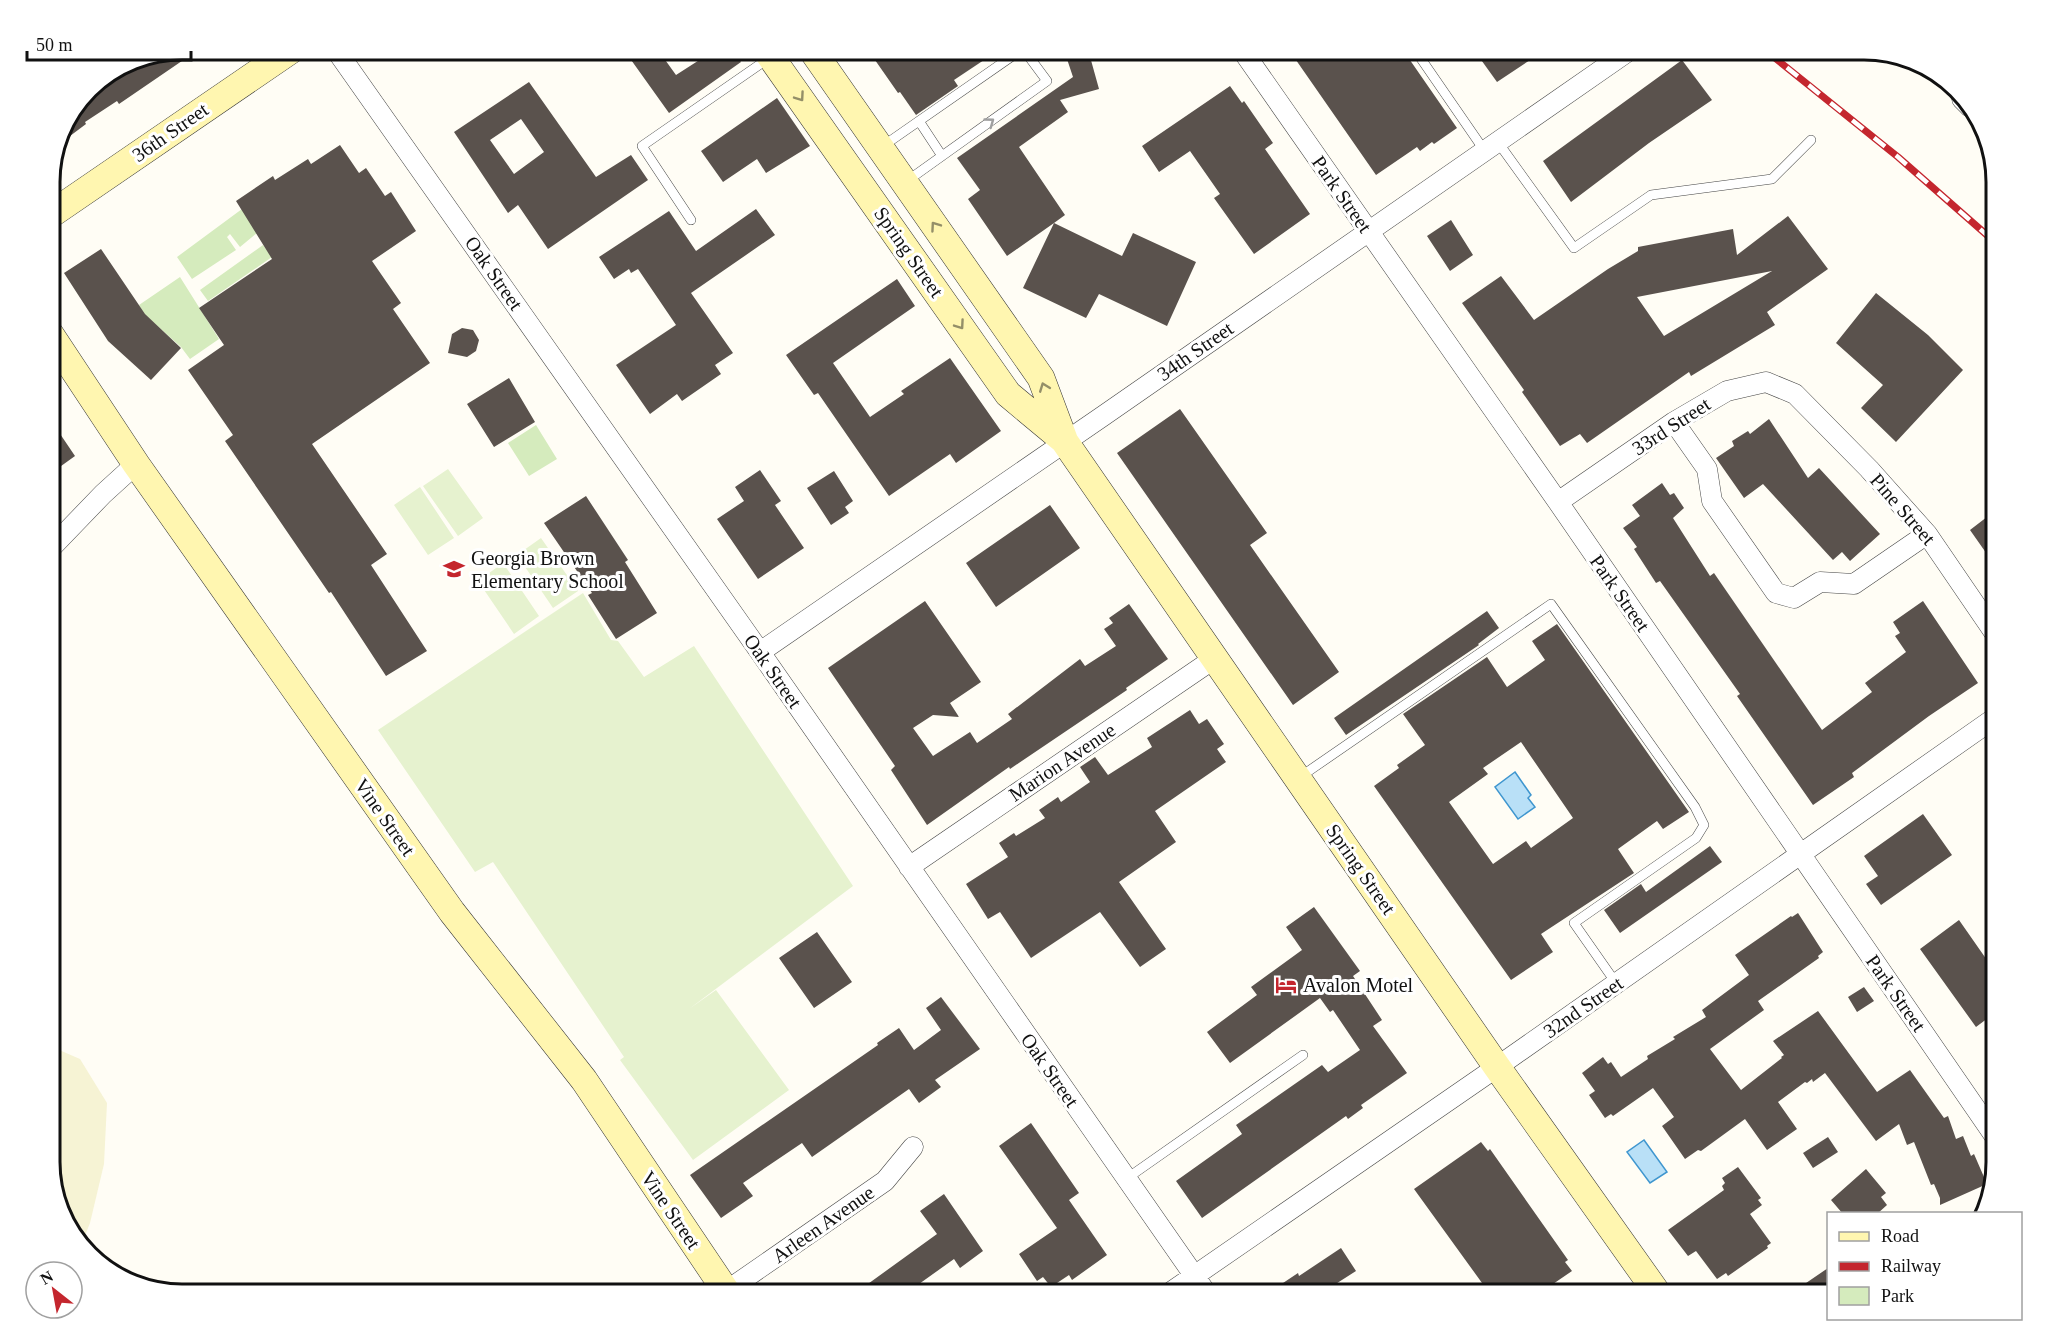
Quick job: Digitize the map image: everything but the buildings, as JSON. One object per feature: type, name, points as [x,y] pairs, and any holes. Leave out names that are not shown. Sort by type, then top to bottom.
[{"type":"main road","name":"36th Street","points":[[60,208],[276,60]]},
{"type":"main road","name":"Spring Street","points":[[774,60],[1008,394],[1065,442]]},
{"type":"main road","name":"Spring Street","points":[[819,60],[1041,378],[1065,442],[1497,1067],[1651,1284]]},
{"type":"main road","name":"Vine Street","points":[[60,349],[136,464],[452,912],[584,1080],[721,1284]]},
{"type":"street","name":"Oak Street","points":[[343,60],[1200,1284]]},
{"type":"street","name":"Park Street","points":[[1249,60],[1558,502],[1986,1124]]},
{"type":"street","name":"34th Street","points":[[759,652],[1616,60]]},
{"type":"street","name":"33rd Street","points":[[1558,502],[1674,422],[1726,391],[1766,382],[1795,394]]},
{"type":"street","name":"Pine Street","points":[[1795,394],[1869,469],[1927,534],[1986,620]]},
{"type":"street","points":[[1674,422],[1707,469],[1712,501],[1776,593],[1794,598],[1820,582],[1854,584],[1927,534]]},
{"type":"street","points":[[60,539],[136,464]]},
{"type":"street","name":"Marion Avenue","points":[[909,867],[1215,658]]},
{"type":"street","name":"32nd Street","points":[[1182,1284],[1497,1067],[1986,724]]},
{"type":"street","name":"Arleen Avenue","points":[[740,1284],[885,1181],[913,1147]]},
{"type":"lane","points":[[691,220],[642,146],[759,60]]},
{"type":"lane","points":[[880,148],[1007,60]]},
{"type":"lane","points":[[905,183],[1047,81],[1030,60]]},
{"type":"lane","points":[[1423,60],[1574,248],[1651,195],[1772,179],[1811,140]]},
{"type":"lane","points":[[919,121],[942,156]]},
{"type":"lane","points":[[1298,778],[1551,604],[1695,807],[1704,825],[1696,838],[1574,922],[1616,983]]},
{"type":"lane","points":[[1126,1179],[1303,1055]]},
{"type":"shaded area","points":[[60,1050],[80,1059],[107,1103],[104,1164],[85,1236],[69,1208],[62,1185]]},
{"type":"green space","points":[[242,209],[257,233],[240,247],[230,234],[227,237],[236,250],[192,279],[177,257]]},
{"type":"green space","points":[[263,245],[272,257],[208,301],[200,290]]},
{"type":"green space","points":[[180,277],[219,339],[190,359],[181,347],[144,314],[139,305]]},
{"type":"green space","points":[[536,425],[557,459],[529,476],[508,443]]},
{"type":"green space","points":[[448,469],[483,518],[458,536],[423,486]]},
{"type":"green space","points":[[420,487],[454,538],[428,555],[394,505]]},
{"type":"green space","points":[[541,538],[578,591],[553,608],[517,555]]},
{"type":"green space","points":[[503,563],[539,616],[514,634],[478,581]]},
{"type":"green space","points":[[583,593],[611,640],[618,641],[644,677],[694,646],[853,886],[689,1009],[716,990],[789,1090],[693,1160],[620,1060],[624,1057],[493,862],[475,872],[378,730]]},
{"type":"water","points":[[1515,772],[1531,795],[1528,798],[1535,807],[1518,819],[1495,787]]},
{"type":"water","points":[[1644,1140],[1667,1172],[1650,1183],[1627,1152]]},
{"type":"railway","points":[[1777,60],[1898,157],[1986,234]]},
{"type":"place","name":"Georgia Brown Elementary School","points":[[454,569]]},
{"type":"place","name":"Avalon Motel","points":[[1286,985]]}]
